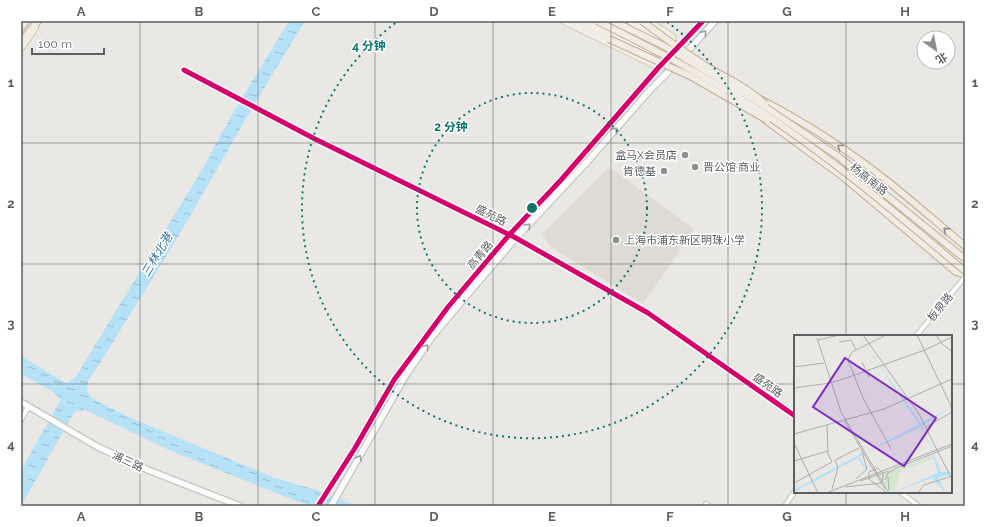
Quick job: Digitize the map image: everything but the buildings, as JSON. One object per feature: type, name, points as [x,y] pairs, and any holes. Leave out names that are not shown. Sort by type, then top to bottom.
[{"type":"highway","points":[[21,28],[26,21]]},
{"type":"highway","points":[[21,42],[39,21]]},
{"type":"highway","name":"杨高南路","points":[[571,21],[690,76],[764,119],[788,130]]},
{"type":"highway","name":"杨高南路","points":[[597,21],[691,69],[751,105],[788,130],[834,164],[965,272]]},
{"type":"highway","name":"杨高南路","points":[[613,21],[664,46],[775,113],[839,157],[965,258]]},
{"type":"highway","name":"杨高南路","points":[[642,21],[702,64],[759,98],[775,113]]},
{"type":"highway","points":[[759,98],[795,117],[852,155],[886,180],[965,246]]},
{"type":"highway","points":[[764,119],[842,176],[956,272],[965,272]]},
{"type":"main road","points":[[21,48],[39,21]]},
{"type":"main road","points":[[564,21],[659,67],[677,62]]},
{"type":"main road","points":[[582,21],[665,60],[670,60],[683,55]]},
{"type":"main road","name":"杨高南路","points":[[630,21],[683,55],[733,84]]},
{"type":"main road","points":[[649,21],[672,37],[676,50]]},
{"type":"main road","name":"高青路","points":[[318,506],[355,448],[394,380],[448,308],[509,235],[561,180],[665,60],[703,21]]},
{"type":"main road","points":[[659,67],[683,55],[715,21]]},
{"type":"main road","points":[[692,47],[690,54],[696,62]]},
{"type":"main road","name":"高青路","points":[[331,506],[413,364],[432,337],[516,238],[587,162],[683,55]]},
{"type":"main road","name":"杨高南路","points":[[683,55],[733,84],[787,119],[841,157],[965,258]]},
{"type":"main road","name":"杨高南路","points":[[677,62],[797,138],[834,165],[965,272]]},
{"type":"main road","name":"杨高南路","points":[[938,249],[947,250],[965,265]]},
{"type":"main road","name":"浦三路","points":[[21,402],[98,447],[148,470],[240,506]]},
{"type":"street","name":"盛苑路","points":[[184,70],[315,139],[516,238],[648,313],[794,415]]},
{"type":"street","name":"板泉路","points":[[917,335],[965,277]]},
{"type":"street","points":[[21,420],[28,407]]},
{"type":"street","points":[[785,506],[794,492]]},
{"type":"street","points":[[901,493],[919,506]]},
{"type":"shaded area","name":"上海市浦东新区明珠小学","points":[[609,167],[694,229],[643,304],[551,247],[542,234]]},
{"type":"water","name":"三林北港","points":[[289,21],[305,21],[261,93],[172,247],[88,381],[87,390],[91,397],[97,401],[133,419],[275,478],[316,490],[355,506],[311,506],[294,500],[171,451],[86,410],[76,411],[72,416],[21,506],[21,470],[61,399],[50,390],[21,374],[21,356],[66,383],[75,378],[200,173],[235,109]]},
{"type":"cycle path","points":[[318,506],[355,448],[394,380],[448,307],[509,235],[561,180],[659,67],[703,21]]},
{"type":"cycle path","points":[[184,70],[315,139],[516,238],[648,313],[794,415]]},
{"type":"place","name":"盒马X会员店","points":[[685,155]]},
{"type":"place","name":"晋公馆·商业","points":[[695,167]]},
{"type":"place","name":"肯德基","points":[[664,171]]},
{"type":"place","name":"上海市浦东新区明珠小学","points":[[616,240]]}]
